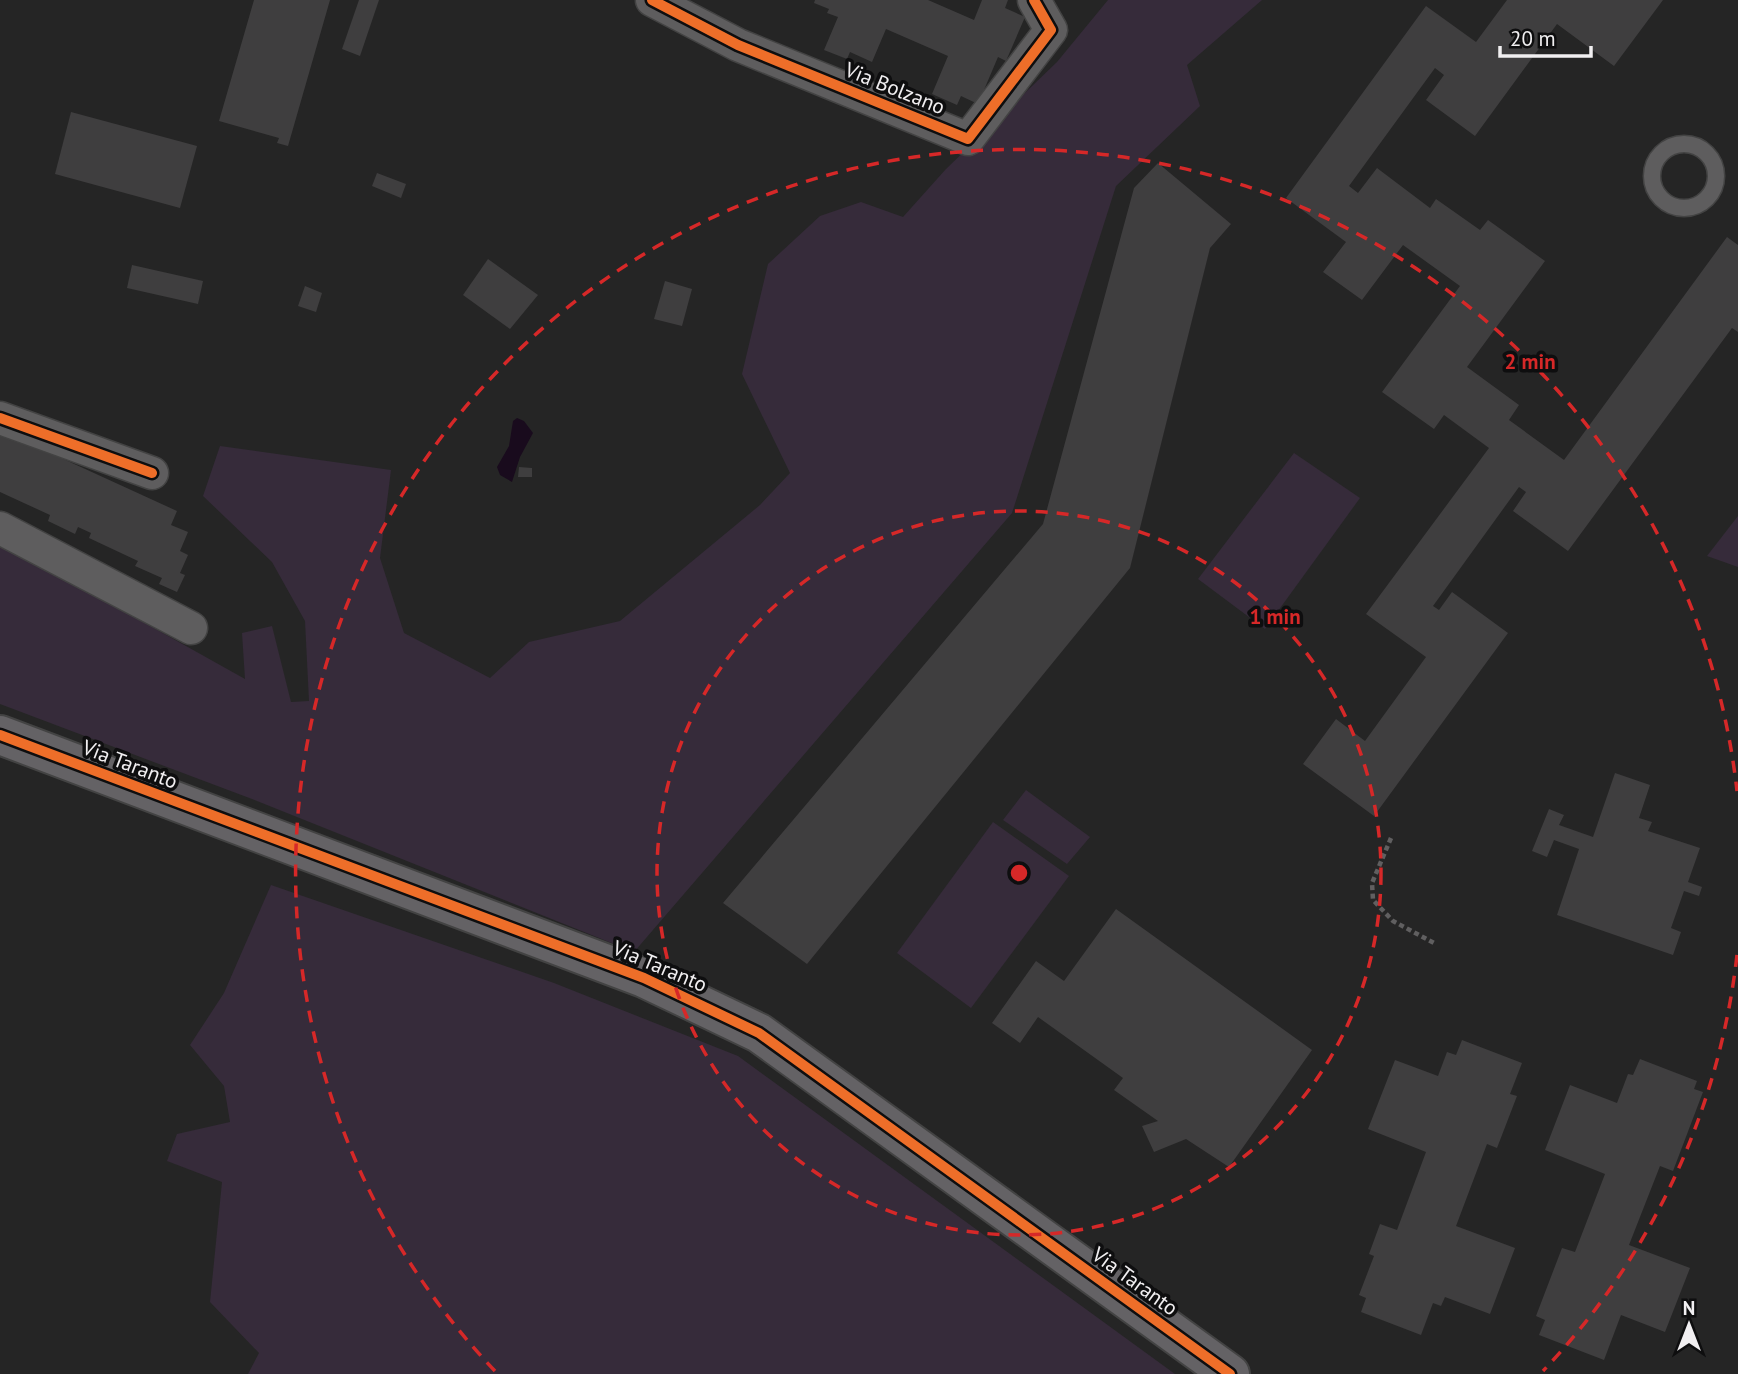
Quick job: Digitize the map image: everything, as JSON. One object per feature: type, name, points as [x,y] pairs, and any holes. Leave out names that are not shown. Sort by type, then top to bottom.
[{"type":"street","name":"Via Bolzano","points":[[652,0],[738,45],[968,139],[1051,30],[1034,0]]},
{"type":"street","points":[[0,418],[152,473]]},
{"type":"street","points":[[0,528],[191,628]]},
{"type":"street","name":"Via Taranto","points":[[0,735],[644,978],[759,1033],[1230,1374]]},
{"type":"lane","points":[[1676,144],[1698,146],[1713,162],[1716,183],[1711,194],[1692,207],[1670,206],[1653,188],[1651,171],[1655,160],[1665,149],[1676,144]]},
{"type":"path","points":[[1391,838],[1373,883],[1373,900],[1393,920],[1434,943]]},
{"type":"shaded area","points":[[1108,0],[1262,0],[1187,65],[1200,106],[1116,186],[1012,513],[634,952],[257,801],[0,704],[0,542],[245,679],[242,633],[272,626],[291,702],[309,701],[305,621],[272,562],[203,496],[220,446],[391,470],[380,558],[404,633],[490,678],[529,642],[620,621],[760,505],[790,473],[742,374],[768,264],[820,216],[861,202],[903,217],[946,169],[1057,62]]},
{"type":"shaded area","points":[[517,418],[524,421],[533,433],[520,457],[512,482],[500,475],[497,467],[509,446],[513,421]]},
{"type":"shaded area","points":[[1294,453],[1360,498],[1265,629],[1198,579]]},
{"type":"shaded area","points":[[1738,516],[1738,567],[1707,556]]},
{"type":"shaded area","points":[[1026,790],[1090,837],[1067,864],[1003,820]]},
{"type":"shaded area","points":[[993,822],[1069,876],[971,1008],[897,953]]},
{"type":"shaded area","points":[[271,885],[554,983],[738,1056],[1175,1374],[248,1374],[259,1353],[210,1302],[222,1182],[167,1161],[177,1134],[230,1122],[224,1086],[190,1045],[224,993]]},
{"type":"building","points":[[254,0],[330,0],[288,146],[277,143],[279,138],[219,121]]},
{"type":"building","points":[[359,0],[379,0],[360,56],[342,49]]},
{"type":"building","points":[[815,0],[928,0],[974,20],[982,0],[1008,0],[1005,8],[1025,17],[1006,61],[998,57],[978,104],[961,96],[957,105],[932,94],[948,56],[886,29],[872,62],[850,52],[847,59],[824,50],[838,17],[827,13],[829,9],[814,3]]},
{"type":"building","points":[[1507,0],[1663,0],[1614,66],[1557,24],[1475,136],[1426,100],[1444,75],[1435,68],[1349,186],[1358,193],[1377,168],[1430,208],[1436,199],[1480,230],[1488,220],[1545,261],[1467,367],[1519,405],[1509,420],[1564,460],[1727,237],[1738,245],[1738,332],[1732,328],[1568,551],[1513,511],[1526,492],[1519,487],[1433,606],[1439,610],[1452,592],[1508,633],[1374,816],[1303,764],[1336,719],[1365,741],[1426,657],[1366,614],[1489,448],[1444,415],[1434,429],[1382,392],[1460,286],[1403,245],[1362,300],[1323,272],[1346,242],[1286,198],[1426,6],[1476,42]]},
{"type":"building","points":[[71,112],[197,146],[180,208],[55,174]]},
{"type":"building","points":[[1158,163],[1231,224],[1210,248],[1130,568],[807,964],[723,903],[1043,524],[1134,188]]},
{"type":"building","points":[[377,173],[406,184],[401,198],[372,186]]},
{"type":"building","points":[[488,259],[538,295],[510,329],[463,295]]},
{"type":"building","points":[[132,265],[203,281],[198,304],[127,288]]},
{"type":"building","points":[[665,281],[692,289],[682,326],[654,319]]},
{"type":"building","points":[[305,286],[322,293],[316,312],[298,306]]},
{"type":"building","points":[[0,430],[177,511],[171,525],[188,532],[180,551],[188,555],[180,573],[185,575],[177,592],[159,584],[162,578],[135,566],[138,561],[89,538],[91,533],[78,527],[75,534],[48,521],[50,515],[0,492]]},
{"type":"building","points":[[519,467],[532,468],[532,477],[518,477]]},
{"type":"building","points":[[1615,773],[1650,785],[1639,818],[1652,822],[1648,831],[1700,848],[1688,882],[1702,887],[1699,896],[1684,891],[1671,928],[1681,932],[1673,955],[1557,915],[1579,849],[1554,840],[1547,857],[1532,851],[1549,809],[1564,815],[1559,825],[1593,837]]},
{"type":"building","points":[[1116,909],[1312,1050],[1229,1167],[1186,1139],[1154,1152],[1142,1126],[1158,1121],[1114,1090],[1123,1078],[1038,1017],[1020,1043],[992,1023],[1036,961],[1064,981]]},
{"type":"building","points":[[1462,1040],[1522,1063],[1510,1094],[1517,1096],[1497,1148],[1487,1144],[1456,1226],[1515,1248],[1490,1314],[1445,1297],[1441,1306],[1433,1303],[1421,1335],[1361,1312],[1366,1298],[1359,1295],[1374,1256],[1369,1254],[1380,1224],[1397,1230],[1426,1152],[1368,1129],[1395,1060],[1438,1076],[1447,1052],[1456,1055]]},
{"type":"building","points":[[1640,1059],[1697,1081],[1694,1089],[1703,1092],[1673,1171],[1660,1166],[1629,1245],[1690,1268],[1665,1332],[1621,1315],[1604,1360],[1539,1335],[1545,1320],[1536,1316],[1562,1248],[1575,1252],[1605,1174],[1545,1150],[1570,1085],[1617,1103],[1628,1074],[1633,1075]]},
{"type":"cycle path","points":[[652,0],[738,45],[968,139],[1051,30],[1034,0]]},
{"type":"cycle path","points":[[0,418],[152,473]]},
{"type":"cycle path","points":[[0,735],[644,978],[759,1033],[1230,1374]]}]
